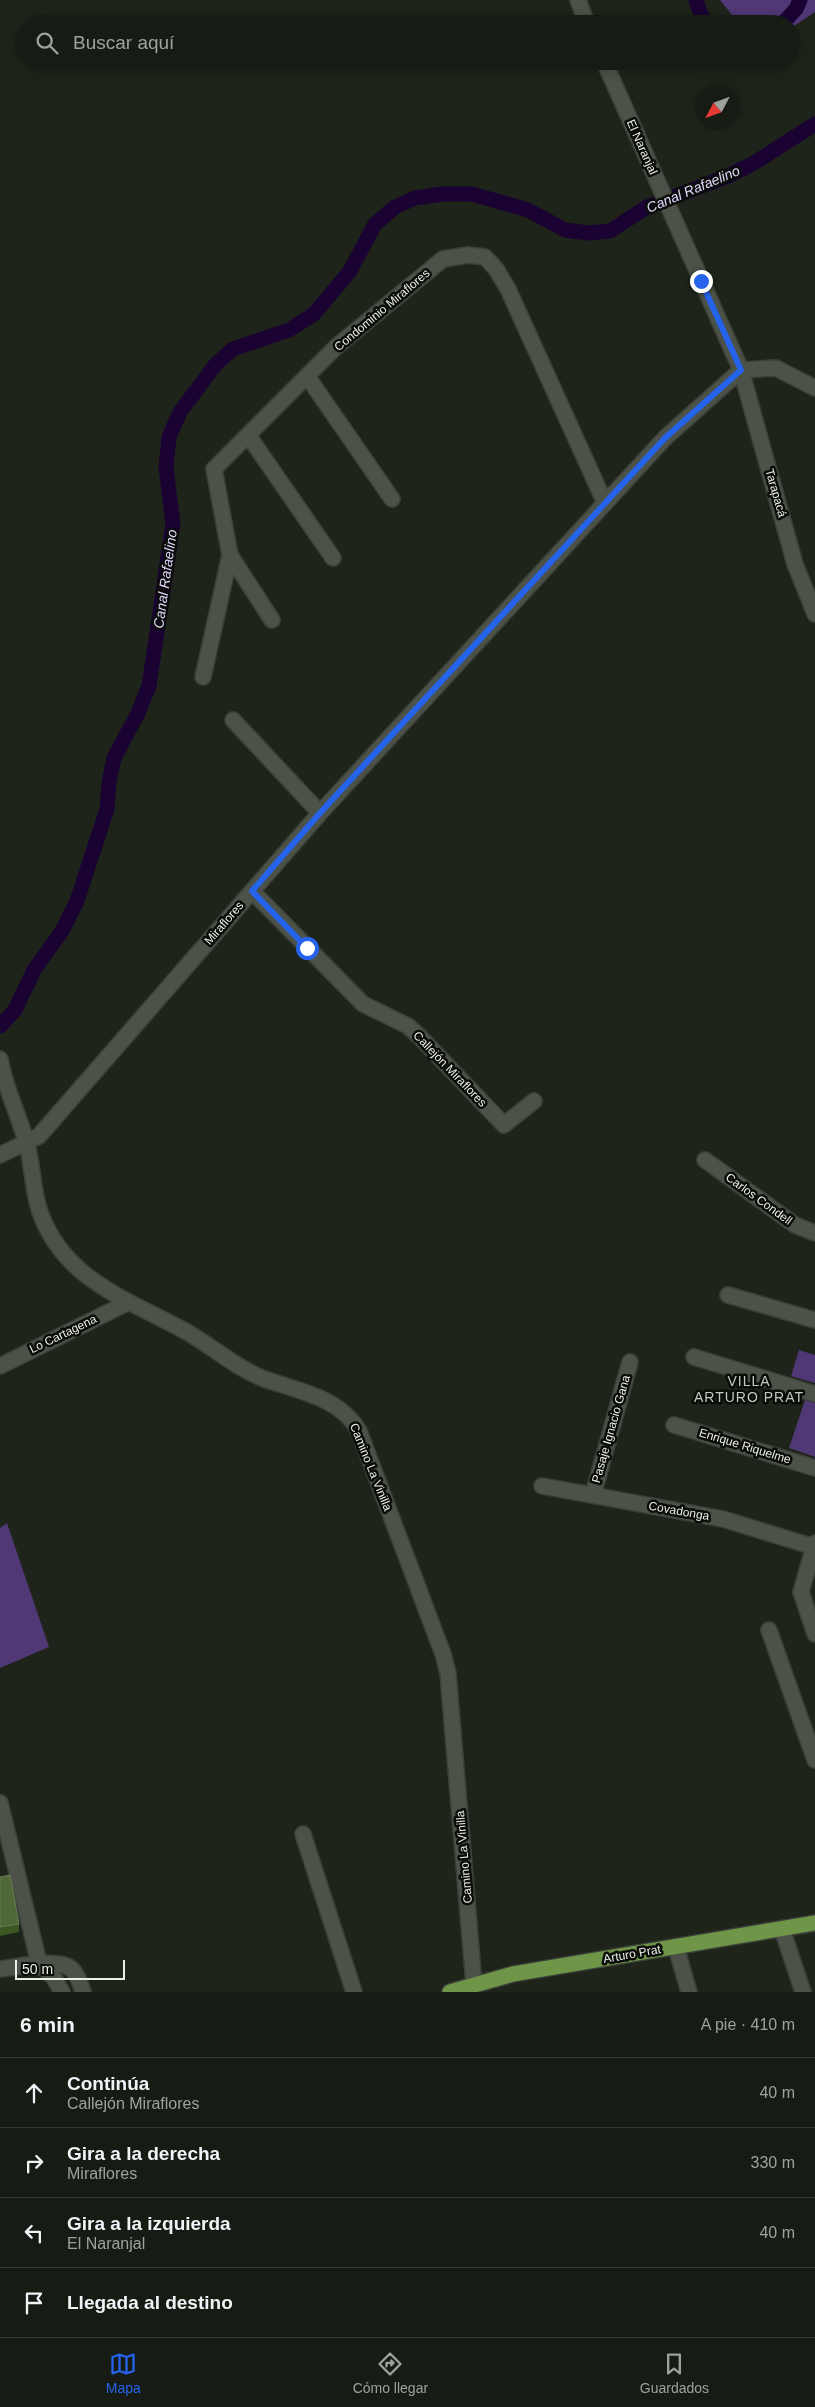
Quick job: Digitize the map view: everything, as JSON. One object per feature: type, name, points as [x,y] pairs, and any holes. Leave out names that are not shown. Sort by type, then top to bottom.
[{"type":"main road","name":"Arturo Prat","points":[[450,1992],[512,1974],[815,1923]]},
{"type":"street","points":[[578,0],[584,15]]},
{"type":"street","name":"El Naranjal","points":[[608,70],[741,370]]},
{"type":"street","name":"Condominio Miraflores","points":[[272,620],[230,555],[214,469],[336,347],[443,259],[468,255],[485,257],[496,269],[508,289],[605,503]]},
{"type":"street","points":[[741,370],[776,368],[815,388]]},
{"type":"street","name":"Miraflores","points":[[0,1155],[39,1136],[320,813],[665,438],[741,370]]},
{"type":"street","name":"Tarapacá","points":[[741,370],[796,564],[815,614]]},
{"type":"street","points":[[307,376],[392,499]]},
{"type":"street","points":[[248,435],[333,558]]},
{"type":"street","points":[[203,677],[230,555]]},
{"type":"street","points":[[233,720],[320,813]]},
{"type":"street","name":"Callejón Miraflores","points":[[252,891],[363,1004],[408,1026],[420,1037],[504,1125],[534,1101]]},
{"type":"street","name":"Camino La Vinilla","points":[[0,1059],[6,1090],[27,1142],[38,1205],[53,1238],[84,1274],[105,1290],[127,1303],[186,1332],[250,1372],[338,1407],[350,1417],[359,1431],[443,1654],[448,1673],[474,1985]]},
{"type":"street","name":"Carlos Condell","points":[[705,1160],[795,1225],[815,1232]]},
{"type":"street","points":[[728,1295],[815,1320]]},
{"type":"street","name":"Lo Cartagena","points":[[0,1366],[127,1303]]},
{"type":"street","points":[[694,1358],[815,1394]]},
{"type":"street","name":"Pasaje Ignacio Gana","points":[[593,1495],[630,1362]]},
{"type":"street","name":"Enrique Riquelme","points":[[674,1425],[815,1468]]},
{"type":"street","name":"Covadonga","points":[[542,1486],[723,1519],[814,1545]]},
{"type":"street","points":[[814,1545],[801,1592],[815,1634]]},
{"type":"street","points":[[769,1630],[815,1760]]},
{"type":"street","points":[[0,1802],[39,1963],[54,1978],[62,1992]]},
{"type":"street","points":[[303,1834],[354,1992]]},
{"type":"street","points":[[782,1929],[803,1992]]},
{"type":"street","points":[[676,1947],[689,1992]]},
{"type":"street","points":[[0,1969],[39,1963],[67,1964],[74,1969],[83,1992]]},
{"type":"shaded area","points":[[720,0],[815,0],[815,12],[800,22],[800,15],[732,15]]},
{"type":"shaded area","points":[[799,1350],[815,1355],[815,1383],[791,1376]]},
{"type":"shaded area","points":[[806,1397],[815,1400],[815,1457],[789,1448]]},
{"type":"shaded area","points":[[7,1523],[49,1647],[0,1668],[0,1528]]},
{"type":"building","points":[[10,1875],[19,1924],[0,1927],[0,1877]]},
{"type":"waterway","points":[[696,0],[701,15]]},
{"type":"waterway","points":[[790,15],[800,0]]},
{"type":"waterway","name":"Canal Rafaelino","points":[[0,1026],[15,1010],[34,970],[62,931],[77,901],[107,809],[109,782],[114,758],[138,713],[149,686],[173,524],[166,468],[169,437],[180,412],[216,364],[233,349],[289,330],[314,314],[350,271],[375,224],[395,207],[415,198],[442,194],[472,194],[528,210],[565,230],[588,233],[610,231],[647,207],[728,176],[754,163],[815,124]]},
{"type":"district","name":"VILLA ARTURO PRAT","points":[[749,1389]]},
{"type":"route","points":[[307,948],[252,891],[320,813],[665,438],[741,370],[701,281]]}]
